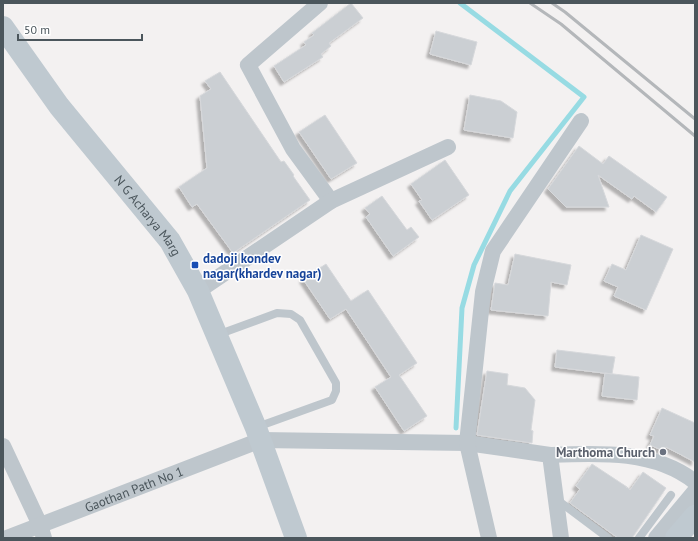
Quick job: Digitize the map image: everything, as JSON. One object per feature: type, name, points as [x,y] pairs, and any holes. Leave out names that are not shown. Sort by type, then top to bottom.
[{"type":"main road","name":"N G Acharya Marg","points":[[3,28],[59,106],[170,242],[198,291],[259,434],[296,538]]},
{"type":"main road","points":[[676,538],[695,516]]},
{"type":"street","points":[[320,3],[248,66],[293,149],[331,201]]},
{"type":"street","points":[[481,538],[462,443],[483,292],[494,251],[581,121]]},
{"type":"street","points":[[198,291],[331,201],[448,147]]},
{"type":"street","points":[[259,434],[408,448],[462,443],[550,455],[606,453],[658,462],[687,476],[695,482]]},
{"type":"street","name":"Gaothan Path No 1","points":[[7,538],[42,532],[259,434]]},
{"type":"street","points":[[462,443],[489,538]]},
{"type":"street","points":[[3,446],[42,532]]},
{"type":"street","points":[[550,455],[561,538]]},
{"type":"street","points":[[656,538],[695,491]]},
{"type":"lane","points":[[216,335],[277,313],[291,314],[300,320],[336,383],[336,391],[332,400],[259,434]]},
{"type":"lane","points":[[639,538],[671,495]]},
{"type":"lane","points":[[556,498],[608,538]]},
{"type":"building","points":[[351,3],[363,18],[329,43],[331,46],[321,54],[323,57],[284,82],[274,66],[306,45],[304,42],[314,35],[312,33]]},
{"type":"building","points":[[436,31],[477,42],[471,65],[430,54]]},
{"type":"building","points":[[220,72],[281,162],[284,161],[310,200],[233,253],[197,204],[192,207],[179,187],[207,168],[200,96],[211,89],[205,81]]},
{"type":"building","points":[[470,95],[501,101],[517,112],[513,138],[464,130]]},
{"type":"building","points":[[325,115],[357,163],[331,179],[299,132]]},
{"type":"building","points":[[579,146],[603,164],[609,156],[667,197],[656,212],[634,196],[632,199],[598,175],[609,207],[566,207],[548,189]]},
{"type":"building","points":[[445,160],[469,195],[432,220],[419,201],[422,200],[411,184]]},
{"type":"building","points":[[382,196],[407,230],[411,227],[419,237],[393,256],[366,217],[370,214],[365,208]]},
{"type":"building","points":[[641,235],[673,249],[646,310],[614,296],[618,287],[604,281],[612,264],[626,270]]},
{"type":"building","points":[[515,254],[571,265],[567,285],[551,282],[548,316],[491,310],[495,283],[508,285]]},
{"type":"building","points":[[326,264],[351,301],[368,290],[417,363],[399,375],[427,416],[404,431],[375,387],[391,377],[346,309],[330,319],[303,279]]},
{"type":"building","points":[[557,350],[615,357],[612,374],[555,367]]},
{"type":"building","points":[[487,371],[508,374],[507,385],[525,388],[535,400],[531,430],[533,431],[532,443],[477,435]]},
{"type":"building","points":[[605,373],[639,377],[637,400],[602,396]]},
{"type":"building","points":[[662,408],[695,423],[695,462],[666,447],[664,451],[650,445],[654,436],[650,435]]},
{"type":"building","points":[[592,464],[630,490],[643,472],[666,488],[632,538],[618,538],[570,503],[580,489],[576,486]]},
{"type":"waterway","points":[[456,428],[462,308],[474,265],[510,191],[584,97],[460,3]]},
{"type":"railway","points":[[530,3],[561,24],[695,136]]},
{"type":"railway","points":[[552,3],[565,12],[695,119]]},
{"type":"place","name":"dadoji kondev nagar(khardev nagar)","points":[[195,265]]},
{"type":"place","name":"Marthoma Church","points":[[663,452]]}]
